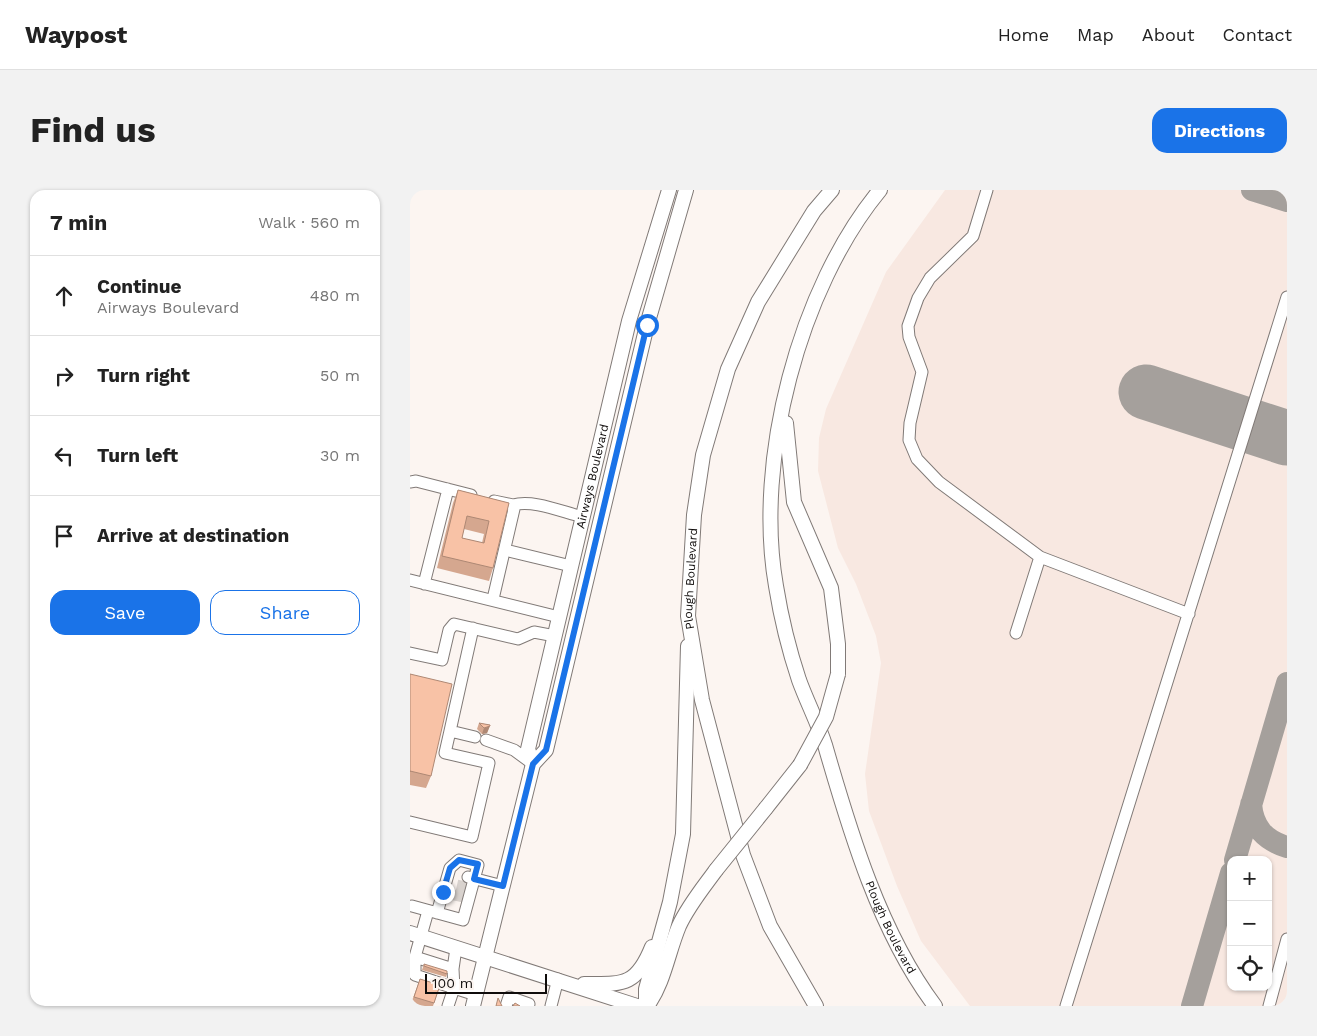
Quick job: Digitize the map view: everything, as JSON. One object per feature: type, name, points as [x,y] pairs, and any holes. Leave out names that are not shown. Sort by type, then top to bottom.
[{"type":"main road","name":"Airways Boulevard","points":[[533,764],[528,749],[629,321],[669,190]]},
{"type":"main road","name":"Airways Boulevard","points":[[474,1000],[533,764],[546,750],[647,325],[686,190]]},
{"type":"main road","name":"Plough Boulevard","points":[[816,1006],[770,926],[743,855],[702,700],[688,616],[694,515],[702,464],[728,369],[758,302],[814,211],[832,190]]},
{"type":"main road","name":"Plough Boulevard","points":[[880,190],[864,210],[822,286],[800,336],[784,403],[771,505],[772,545],[776,586],[799,679],[822,737],[840,798],[879,904],[919,984],[935,1006]]},
{"type":"main road","points":[[647,1006],[656,994],[667,956],[680,924],[716,870],[800,765],[826,717],[834,693],[838,674],[838,644],[831,588],[794,502],[784,403]]},
{"type":"main road","points":[[647,1006],[646,989],[670,902],[683,834],[688,616]]},
{"type":"main road","points":[[573,984],[626,982],[637,973],[650,952],[670,902]]},
{"type":"main road","points":[[416,935],[558,979],[637,1006]]},
{"type":"lane","points":[[987,190],[972,236],[930,278],[918,298],[908,326],[909,337],[922,372],[910,423],[909,440],[917,459],[940,482],[1040,557],[1189,614]]},
{"type":"lane","points":[[1066,1006],[1287,297]]},
{"type":"lane","points":[[410,482],[448,489],[513,506],[520,503],[583,517]]},
{"type":"lane","points":[[424,584],[448,489]]},
{"type":"lane","points":[[492,599],[513,515],[513,506]]},
{"type":"lane","points":[[505,550],[571,566]]},
{"type":"lane","points":[[1016,633],[1040,557]]},
{"type":"lane","points":[[410,580],[559,617]]},
{"type":"lane","points":[[410,653],[442,660],[452,625],[518,639],[534,632],[555,636]]},
{"type":"lane","points":[[410,822],[472,837],[490,764],[445,753],[473,628]]},
{"type":"lane","points":[[450,731],[480,738],[514,750],[533,764]]},
{"type":"lane","points":[[412,906],[463,920],[460,886]]},
{"type":"lane","points":[[453,969],[415,975],[416,935],[433,912],[460,886],[503,886]]},
{"type":"lane","points":[[1269,1006],[1287,940]]},
{"type":"lane","points":[[448,1006],[454,988],[453,969],[456,948]]},
{"type":"lane","points":[[415,957],[454,988],[474,1000]]},
{"type":"lane","points":[[551,1006],[558,979]]},
{"type":"lane","points":[[506,1006],[509,997],[529,1004],[528,1006]]},
{"type":"shaded area","points":[[945,190],[1287,190],[1287,1006],[970,1006],[921,941],[897,886],[869,811],[865,774],[881,663],[876,636],[856,584],[838,548],[818,471],[819,438],[826,409],[886,272]]},
{"type":"building","points":[[458,490],[509,503],[493,568],[442,556]],"holes":[[[467,516],[489,521],[484,543],[462,538]]]},
{"type":"building","points":[[410,674],[452,684],[431,776],[410,771]]},
{"type":"building","points":[[479,723],[490,725],[490,726],[484,728]]},
{"type":"building","points":[[424,964],[447,971],[447,974],[424,966]]},
{"type":"building","points":[[420,979],[440,985],[434,1003],[414,997]]},
{"type":"building","points":[[498,998],[502,1006],[496,1006]]},
{"type":"taxiway","points":[[1252,190],[1287,201]]},
{"type":"taxiway","points":[[1236,856],[1287,683]]},
{"type":"taxiway","points":[[1251,804],[1254,820],[1266,837],[1287,847]]},
{"type":"taxiway","points":[[1192,1006],[1227,887]]},
{"type":"runway","points":[[1146,392],[1287,438]]},
{"type":"tunnel","points":[[457,885],[466,887]]},
{"type":"tunnel","points":[[454,895],[463,897]]},
{"type":"route","points":[[443,892],[450,868],[459,860],[478,864],[474,879],[503,886],[533,764],[546,750],[647,325]]}]
